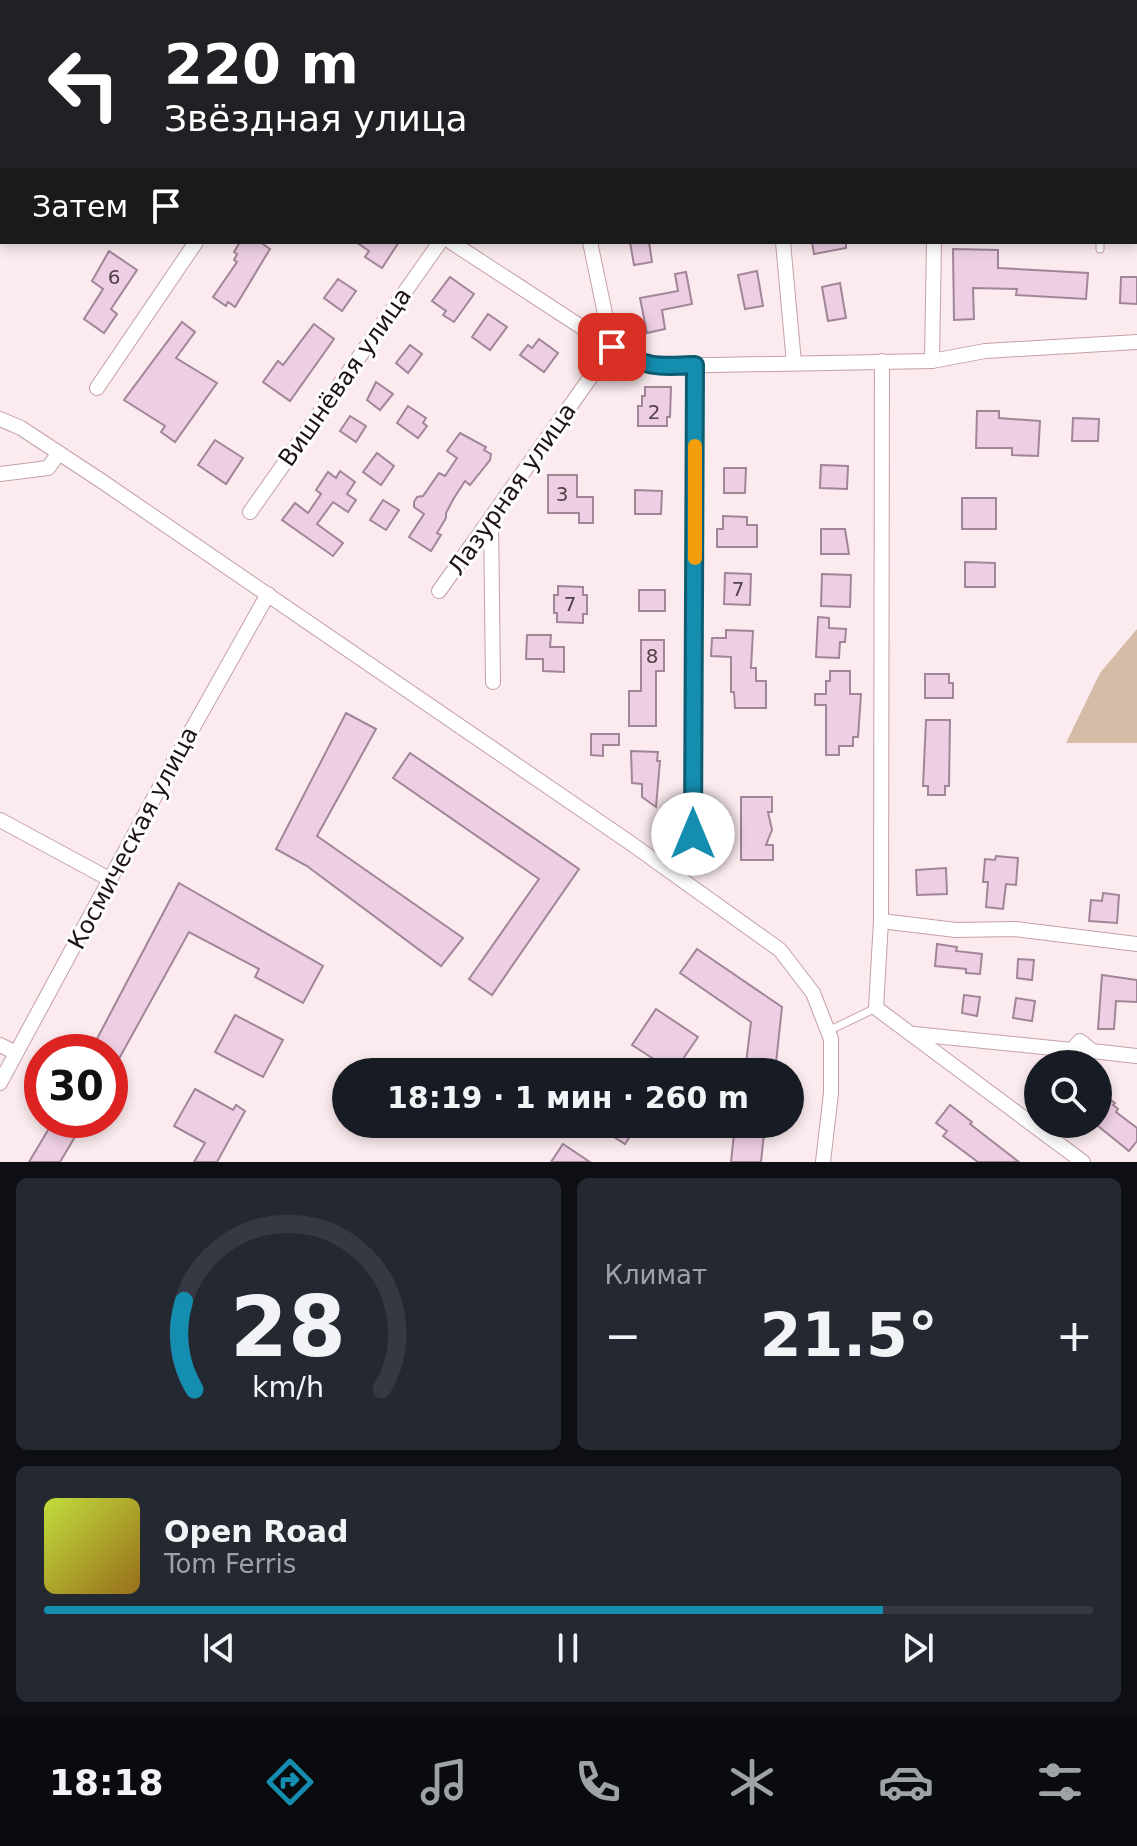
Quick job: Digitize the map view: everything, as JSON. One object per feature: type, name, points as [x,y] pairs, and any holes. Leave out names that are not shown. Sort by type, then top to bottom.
[{"type":"street","points":[[97,388],[195,244]]},
{"type":"street","name":"Вишнёвая улица","points":[[250,512],[439,244]]},
{"type":"street","points":[[454,244],[635,362],[661,366],[932,361],[985,351],[1137,342]]},
{"type":"street","points":[[590,244],[612,347]]},
{"type":"street","points":[[783,244],[794,363]]},
{"type":"street","points":[[932,361],[934,244]]},
{"type":"street","name":"Лазурная улица","points":[[439,591],[612,347]]},
{"type":"street","points":[[882,361],[881,921],[876,1008],[1083,1162]]},
{"type":"street","points":[[693,834],[695,365]]},
{"type":"street","points":[[0,419],[21,428],[268,594],[629,842],[780,950],[813,993],[831,1039],[831,1093],[823,1162]]},
{"type":"street","points":[[0,474],[48,468],[59,453]]},
{"type":"street","points":[[491,518],[493,682]]},
{"type":"street","name":"Космическая улица","points":[[0,1083],[268,594]]},
{"type":"street","points":[[0,820],[111,880]]},
{"type":"street","points":[[881,921],[956,930],[1015,929],[1137,944]]},
{"type":"street","points":[[913,1034],[1072,1050],[1080,1041],[1092,1051],[1137,1056]]},
{"type":"street","points":[[0,1045],[16,1053]]},
{"type":"lane","points":[[828,1031],[876,1008]]},
{"type":"shaded area","points":[[1137,629],[1137,743],[1066,743],[1100,673]]},
{"type":"building","points":[[239,244],[263,244],[270,249],[235,307],[228,302],[226,306],[213,297],[237,262],[234,252]]},
{"type":"building","points":[[359,244],[398,244],[382,268],[365,257],[369,251]]},
{"type":"building","points":[[630,244],[649,244],[652,262],[634,265]]},
{"type":"building","points":[[812,244],[846,244],[846,248],[814,254]]},
{"type":"building","points":[[953,249],[998,250],[998,268],[1088,273],[1086,299],[1016,295],[1017,289],[973,288],[974,319],[954,320]]},
{"type":"building","points":[[109,251],[137,270],[111,309],[117,314],[104,333],[84,319],[103,289],[92,281]]},
{"type":"building","points":[[757,271],[763,306],[745,309],[738,275]]},
{"type":"building","points":[[686,272],[692,304],[662,310],[665,329],[647,333],[640,298],[678,291],[675,274]]},
{"type":"building","points":[[450,277],[474,294],[454,322],[443,315],[446,311],[432,301]]},
{"type":"building","points":[[1121,277],[1137,277],[1137,304],[1120,303]]},
{"type":"building","points":[[338,279],[356,291],[342,311],[324,298]]},
{"type":"building","points":[[840,283],[846,318],[828,321],[822,287]]},
{"type":"building","points":[[488,314],[507,327],[490,350],[472,337]]},
{"type":"building","points":[[182,322],[195,332],[176,358],[217,383],[175,442],[161,432],[165,426],[124,400]]},
{"type":"building","points":[[314,324],[334,339],[290,401],[263,382],[278,361],[283,365]]},
{"type":"building","points":[[539,339],[558,353],[544,372],[520,355],[528,345],[532,348]]},
{"type":"building","points":[[410,345],[422,354],[408,373],[396,363]]},
{"type":"building","points":[[376,382],[393,394],[380,410],[367,400]]},
{"type":"building","points":[[645,387],[671,387],[667,426],[638,426],[638,406],[642,406]]},
{"type":"building","points":[[408,406],[426,418],[423,423],[427,426],[418,438],[397,423]]},
{"type":"building","points":[[977,411],[999,411],[999,418],[1040,421],[1038,456],[1012,455],[1012,448],[976,448]]},
{"type":"building","points":[[350,416],[366,426],[356,442],[340,431]]},
{"type":"building","points":[[1073,418],[1099,419],[1098,441],[1072,441]]},
{"type":"building","points":[[460,433],[486,447],[484,450],[491,454],[490,460],[470,485],[465,481],[446,513],[437,533],[441,535],[431,551],[409,537],[424,514],[414,507],[414,502],[417,497],[423,496],[439,473],[445,476],[457,458],[447,451]]},
{"type":"building","points":[[215,440],[243,458],[226,484],[198,465]]},
{"type":"building","points":[[377,453],[394,466],[381,485],[363,472]]},
{"type":"building","points":[[821,465],[848,466],[847,489],[820,488]]},
{"type":"building","points":[[724,468],[746,468],[745,493],[724,493]]},
{"type":"building","points":[[340,471],[355,482],[347,494],[356,500],[348,512],[333,502],[317,524],[343,543],[333,556],[282,520],[295,503],[308,513],[321,494],[316,490],[328,472],[336,478]]},
{"type":"building","points":[[548,475],[577,475],[577,497],[593,497],[593,523],[579,523],[579,513],[548,513]]},
{"type":"building","points":[[635,490],[662,491],[661,514],[635,514]]},
{"type":"building","points":[[962,498],[996,498],[996,529],[962,529]]},
{"type":"building","points":[[383,500],[399,510],[386,530],[370,520]]},
{"type":"building","points":[[723,516],[747,517],[747,525],[757,525],[757,547],[717,547],[717,529],[723,529]]},
{"type":"building","points":[[821,529],[845,529],[849,554],[821,554]]},
{"type":"building","points":[[965,562],[995,563],[995,587],[965,587]]},
{"type":"building","points":[[725,573],[751,574],[750,605],[724,604]]},
{"type":"building","points":[[822,574],[851,575],[850,607],[821,606]]},
{"type":"building","points":[[558,586],[583,587],[583,595],[587,595],[587,614],[583,614],[583,623],[557,622],[554,595],[558,595]]},
{"type":"building","points":[[639,590],[665,590],[665,611],[639,611]]},
{"type":"building","points":[[818,617],[829,618],[829,628],[846,629],[845,642],[840,642],[839,658],[816,657]]},
{"type":"building","points":[[726,630],[753,631],[751,668],[756,668],[756,681],[766,681],[766,708],[735,708],[734,692],[731,692],[731,657],[711,656],[712,638],[726,638]]},
{"type":"building","points":[[527,635],[551,635],[550,647],[564,647],[564,672],[543,671],[543,659],[526,659]]},
{"type":"building","points":[[641,640],[664,640],[664,671],[656,671],[656,726],[629,726],[629,691],[641,691]]},
{"type":"building","points":[[830,671],[850,671],[850,694],[861,694],[858,737],[853,737],[853,746],[839,746],[839,755],[826,755],[826,705],[815,705],[815,694],[826,694]]},
{"type":"building","points":[[925,674],[949,674],[949,683],[953,683],[953,698],[925,698]]},
{"type":"building","points":[[346,713],[376,729],[317,836],[463,938],[441,966],[307,866],[276,849]]},
{"type":"building","points":[[926,720],[950,720],[949,786],[945,786],[945,795],[928,795],[928,786],[923,786]]},
{"type":"building","points":[[591,734],[619,734],[619,745],[603,745],[603,756],[591,755]]},
{"type":"building","points":[[631,751],[658,752],[656,807],[642,797],[642,784],[632,783]]},
{"type":"building","points":[[410,753],[579,869],[492,995],[469,979],[539,879],[393,778]]},
{"type":"building","points":[[741,797],[772,797],[772,812],[768,812],[772,830],[766,845],[773,845],[773,860],[741,860]]},
{"type":"building","points":[[996,856],[1018,858],[1016,885],[1006,884],[1003,909],[986,907],[988,882],[983,882],[985,859],[995,860]]},
{"type":"building","points":[[946,868],[947,894],[917,895],[916,870]]},
{"type":"building","points":[[179,883],[323,966],[303,1003],[255,977],[259,969],[189,932],[128,1042],[128,1034],[99,1034]]},
{"type":"building","points":[[1103,893],[1119,895],[1117,923],[1089,921],[1091,900],[1102,901]]},
{"type":"building","points":[[937,944],[957,947],[956,951],[982,954],[980,974],[966,973],[966,969],[935,966]]},
{"type":"building","points":[[697,949],[782,1007],[777,1058],[747,1058],[751,1022],[680,973]]},
{"type":"building","points":[[1018,959],[1034,960],[1032,980],[1017,978]]},
{"type":"building","points":[[1102,975],[1137,980],[1137,1002],[1116,1001],[1114,1029],[1098,1029]]},
{"type":"building","points":[[964,995],[980,997],[977,1016],[962,1013]]},
{"type":"building","points":[[1016,998],[1035,1001],[1032,1021],[1013,1018]]},
{"type":"building","points":[[656,1009],[698,1037],[684,1058],[652,1058],[632,1045]]},
{"type":"building","points":[[235,1015],[283,1040],[263,1077],[215,1052]]},
{"type":"building","points":[[195,1089],[233,1110],[236,1105],[245,1111],[217,1162],[194,1162],[205,1143],[174,1126]]},
{"type":"building","points":[[1112,1101],[1118,1109],[1116,1112],[1137,1128],[1137,1141],[1129,1151],[1112,1137]]},
{"type":"building","points":[[950,1105],[1019,1162],[978,1162],[943,1136],[947,1131],[936,1123]]},
{"type":"building","points":[[43,1138],[74,1138],[60,1162],[29,1162]]},
{"type":"building","points":[[734,1138],[764,1138],[761,1162],[731,1162]]},
{"type":"building","points":[[563,1144],[590,1162],[551,1162]]},
{"type":"slow traffic","points":[[695,446],[695,558]]},
{"type":"route","points":[[612,347],[635,362],[661,366],[695,365],[693,834]]}]
